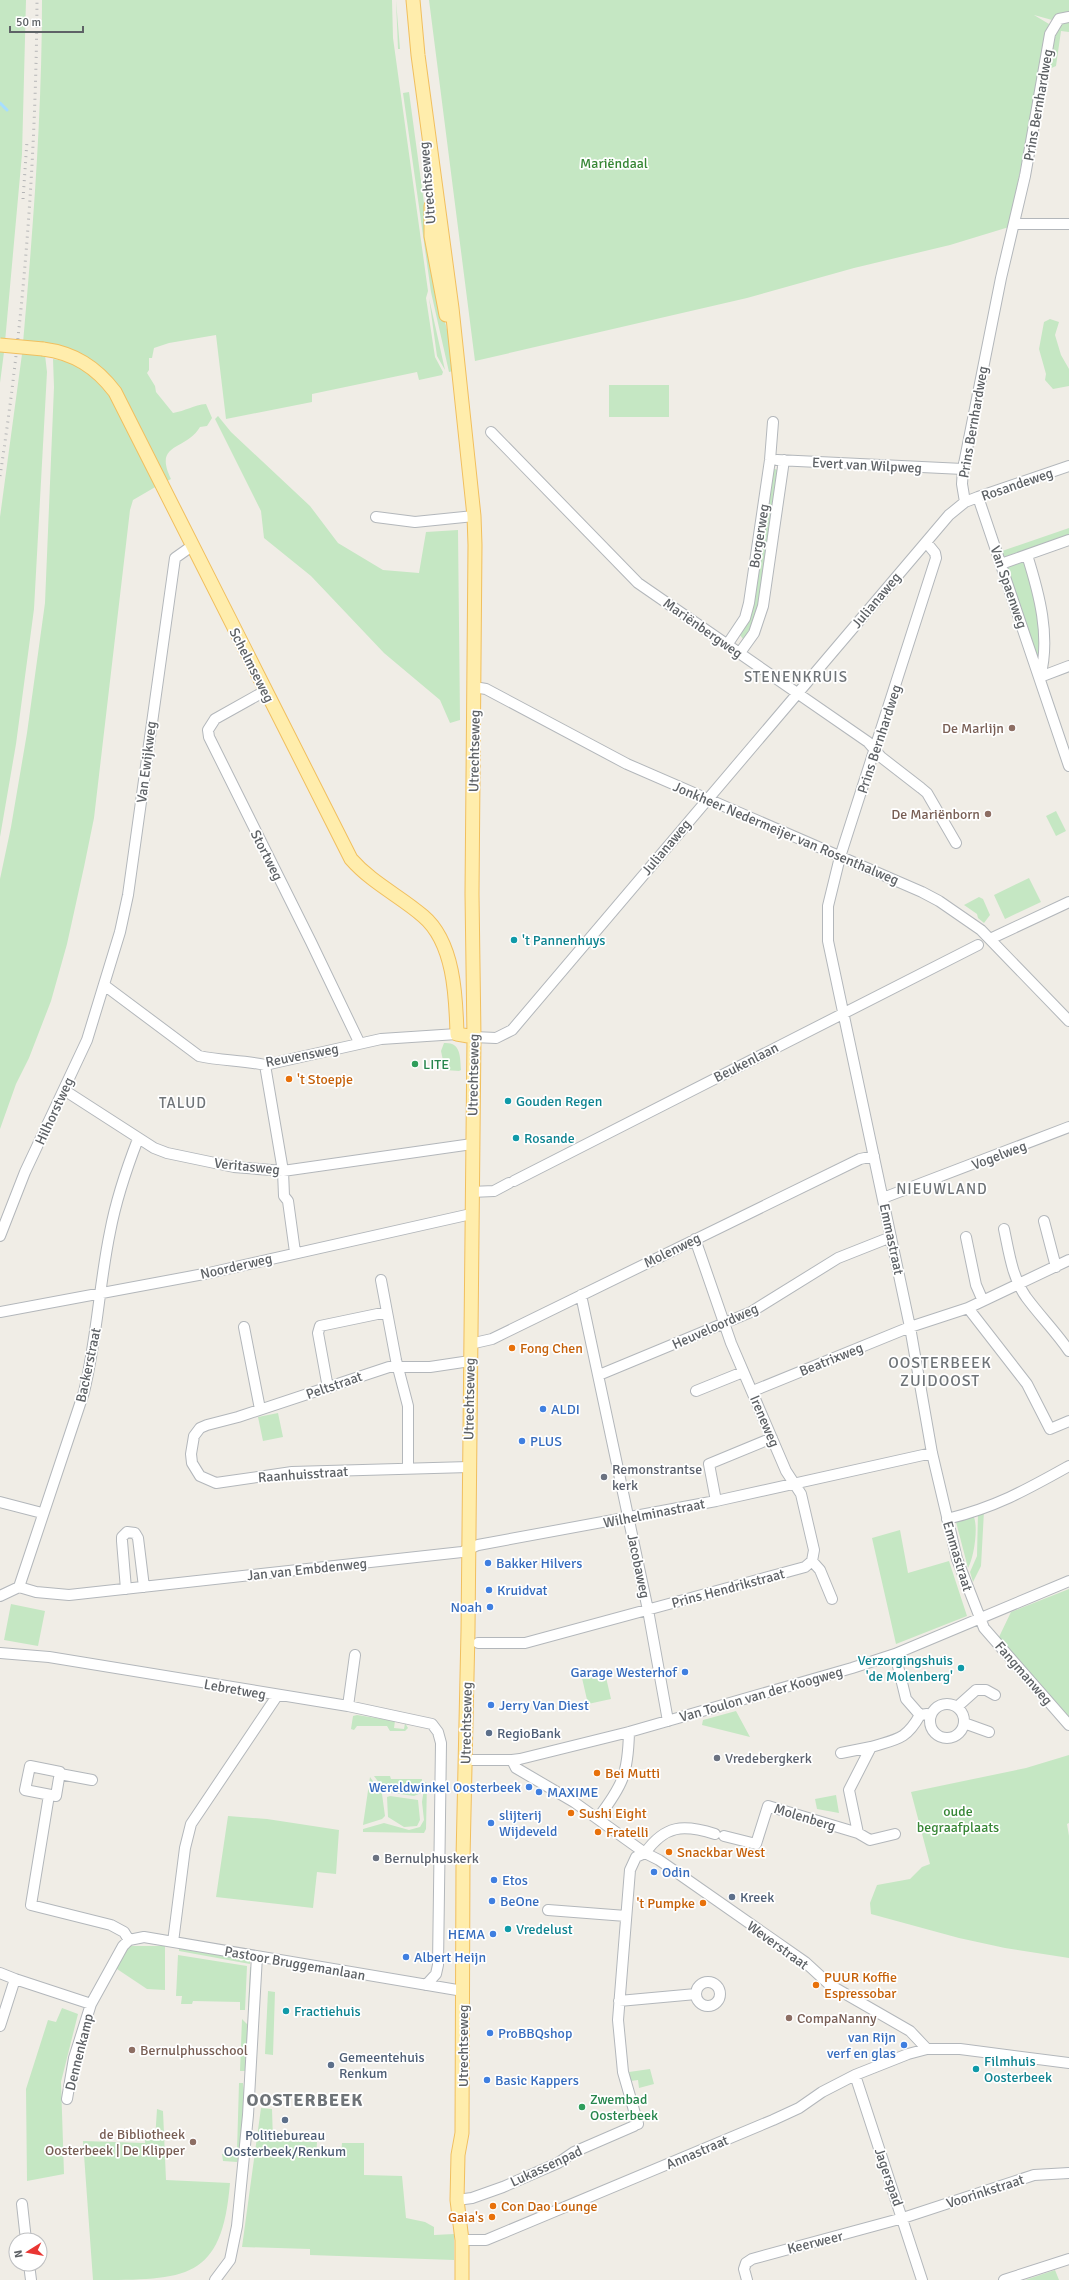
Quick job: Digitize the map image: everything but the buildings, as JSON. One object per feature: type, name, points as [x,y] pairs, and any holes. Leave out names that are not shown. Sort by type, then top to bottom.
[{"type":"main road","name":"Utrechtseweg","points":[[404,0],[432,211],[431,236],[439,288],[458,365]]},
{"type":"main road","name":"Utrechtseweg","points":[[413,0],[418,55],[452,308],[474,516],[472,894],[474,1037],[471,1192],[469,1549],[465,1760],[462,2133],[458,2155],[457,2200],[462,2240],[462,2280]]},
{"type":"main road","name":"Schelmseweg","points":[[0,345],[43,349],[69,354],[92,367],[108,383],[118,397],[351,859],[362,872],[424,917],[438,932],[447,951],[457,1014],[458,1034]]},
{"type":"main road","name":"Reuvensweg","points":[[458,1034],[474,1037]]},
{"type":"street","name":"Prins Bernhardweg","points":[[965,502],[962,484],[963,469],[1001,278],[1025,176],[1050,34],[1059,20],[1069,17]]},
{"type":"street","points":[[1014,224],[1069,224]]},
{"type":"street","name":"Borgerweg","points":[[727,645],[745,618],[749,603],[770,460],[773,422]]},
{"type":"street","name":"Mariënbergweg","points":[[491,432],[638,583],[868,742],[881,757],[927,793],[956,843]]},
{"type":"street","name":"Evert van Wilpweg","points":[[770,460],[963,469]]},
{"type":"street","name":"Borgerweg","points":[[739,654],[754,633],[763,606],[784,460]]},
{"type":"street","name":"Rosandeweg","points":[[965,502],[1069,466]]},
{"type":"street","name":"Van Spaenweg","points":[[978,497],[1069,766]]},
{"type":"street","points":[[926,542],[949,515],[965,502]]},
{"type":"street","points":[[376,517],[415,522],[474,516]]},
{"type":"street","points":[[1001,564],[1069,540]]},
{"type":"street","name":"Prins Bernhardweg","points":[[840,856],[876,750],[936,558],[936,553],[926,542]]},
{"type":"street","name":"Julianaweg","points":[[474,1037],[496,1038],[512,1030],[706,799],[926,542]]},
{"type":"street","name":"Van Ewijkweg","points":[[104,985],[120,932],[128,894],[175,558],[192,546]]},
{"type":"street","name":"Van Spaenweg","points":[[1027,555],[1042,608],[1043,664],[1040,677]]},
{"type":"street","points":[[1040,677],[1069,666]]},
{"type":"street","name":"Jonkheer Nedermeijer van Rosenthalweg","points":[[474,687],[486,690],[627,764],[922,892],[970,922],[990,939],[1069,1021]]},
{"type":"street","name":"Stortweg","points":[[265,691],[215,719],[208,730],[209,738],[311,942],[359,1042]]},
{"type":"street","name":"Emmastraat","points":[[840,856],[828,906],[828,941],[910,1328],[932,1453],[947,1519],[963,1578],[981,1619]]},
{"type":"street","points":[[990,939],[1069,902]]},
{"type":"street","name":"Beukenlaan","points":[[471,1192],[494,1191],[978,945]]},
{"type":"street","name":"Reuvensweg","points":[[104,985],[200,1056],[265,1065],[359,1042],[402,1036],[447,1036],[458,1034]]},
{"type":"street","name":"Hilhorstweg","points":[[0,1236],[25,1172],[86,1040],[104,985]]},
{"type":"street","points":[[265,1065],[283,1171],[284,1196],[288,1201],[296,1252]]},
{"type":"street","name":"Veritasweg","points":[[64,1090],[154,1148],[167,1153],[234,1167],[283,1171],[472,1144]]},
{"type":"street","name":"Vogelweg","points":[[883,1198],[1069,1128]]},
{"type":"street","name":"Backerstraat","points":[[19,1587],[42,1513],[84,1392],[90,1366],[110,1233],[121,1184],[138,1139]]},
{"type":"street","name":"Molenweg","points":[[470,1344],[492,1339],[860,1159],[874,1156]]},
{"type":"street","name":"Noorderweg","points":[[0,1312],[208,1273],[296,1252],[471,1214]]},
{"type":"street","points":[[1044,1221],[1056,1267]]},
{"type":"street","points":[[1004,1229],[1013,1268],[1019,1284],[1026,1297],[1069,1351]]},
{"type":"street","name":"Heuveloordweg","points":[[599,1375],[751,1312],[838,1258],[891,1237]]},
{"type":"street","points":[[966,1237],[976,1285],[983,1301]]},
{"type":"street","name":"Ireneweg","points":[[695,1239],[723,1324],[786,1471],[804,1502],[814,1550],[812,1561]]},
{"type":"street","name":"Beatrixweg","points":[[752,1391],[910,1328],[968,1308],[1069,1260]]},
{"type":"street","points":[[381,1280],[398,1366],[408,1406],[408,1469]]},
{"type":"street","name":"Jacobaweg","points":[[581,1295],[648,1610],[668,1721]]},
{"type":"street","points":[[968,1308],[1027,1384],[1050,1429],[1069,1421]]},
{"type":"street","points":[[328,1388],[318,1333],[320,1326],[387,1312]]},
{"type":"street","points":[[244,1327],[260,1409]]},
{"type":"street","name":"Peltstraat","points":[[200,1476],[194,1466],[191,1454],[194,1436],[200,1428],[328,1388],[364,1374],[398,1366],[430,1367],[470,1361]]},
{"type":"street","points":[[696,1391],[744,1372]]},
{"type":"street","points":[[716,1500],[709,1464],[772,1438]]},
{"type":"street","name":"Wilhelminastraat","points":[[469,1549],[478,1545],[629,1518],[716,1500],[793,1482],[932,1453]]},
{"type":"street","points":[[947,1519],[976,1512],[1006,1501],[1069,1466]]},
{"type":"street","name":"Raanhuisstraat","points":[[200,1476],[216,1483],[292,1472],[469,1467]]},
{"type":"street","points":[[0,1502],[42,1513]]},
{"type":"street","points":[[126,1589],[122,1537],[127,1532],[135,1532],[138,1538],[144,1587]]},
{"type":"street","name":"Jan van Embdenweg","points":[[19,1587],[36,1592],[69,1595],[462,1552],[469,1549]]},
{"type":"street","points":[[812,1561],[820,1570],[832,1599]]},
{"type":"street","name":"Prins Hendrikstraat","points":[[478,1643],[525,1643],[804,1566],[812,1561]]},
{"type":"street","name":"Van Toulon van der Koogweg","points":[[465,1760],[512,1760],[628,1732],[895,1654],[1069,1581]]},
{"type":"street","points":[[0,1596],[19,1587]]},
{"type":"street","name":"Fangmanweg","points":[[981,1619],[984,1628],[1069,1725]]},
{"type":"street","name":"Lebretweg","points":[[0,1653],[49,1657],[277,1696],[348,1706],[432,1724],[438,1732],[440,1759]]},
{"type":"street","points":[[895,1654],[906,1699],[920,1715]]},
{"type":"street","points":[[348,1706],[355,1656]]},
{"type":"street","points":[[958,1707],[976,1690],[986,1690],[995,1696]]},
{"type":"street","points":[[173,1942],[185,1848],[191,1824],[277,1696]]},
{"type":"street","points":[[942,1704],[958,1707],[962,1711],[964,1723],[962,1729],[953,1737],[941,1737],[936,1735],[930,1725],[931,1713],[934,1709],[942,1704]]},
{"type":"street","points":[[841,1753],[871,1747],[904,1737],[913,1727],[920,1715],[931,1713]]},
{"type":"street","points":[[964,1723],[989,1732]]},
{"type":"street","points":[[598,1818],[618,1792],[624,1776],[628,1754],[628,1732]]},
{"type":"street","name":"Molenberg","points":[[858,1833],[849,1790],[871,1747]]},
{"type":"street","name":"Utrechtseweg","points":[[426,1986],[436,1974],[438,1965],[440,1759]]},
{"type":"street","name":"Weverstraat","points":[[512,1760],[516,1768],[598,1818],[645,1853],[659,1860],[799,1958],[830,1985],[910,2031],[927,2049]]},
{"type":"street","points":[[60,1774],[56,1796],[25,1790],[30,1766],[92,1780]]},
{"type":"street","points":[[49,1794],[31,1905],[111,1925],[124,1932],[129,1940]]},
{"type":"street","name":"Molenberg","points":[[645,1853],[661,1835],[679,1828],[694,1827],[756,1844],[768,1806],[858,1833],[870,1840],[895,1834]]},
{"type":"street","points":[[645,1853],[636,1857],[630,1870],[619,2000],[696,1994]]},
{"type":"street","points":[[548,1910],[626,1916]]},
{"type":"street","name":"Pastoor Bruggemanlaan","points":[[129,1940],[144,1937],[426,1986],[463,1991]]},
{"type":"street","name":"Dennenkamp","points":[[67,2099],[74,2058],[91,2004],[107,1973],[129,1940]]},
{"type":"street","points":[[215,2280],[230,2260],[242,2188],[250,2093],[256,1956]]},
{"type":"street","points":[[0,1973],[91,2004]]},
{"type":"street","points":[[0,2026],[15,1979]]},
{"type":"street","name":"Lukassenpad","points":[[457,2200],[472,2198],[510,2184],[558,2163],[574,2152],[636,2125],[623,2072],[620,2048],[619,2000]]},
{"type":"street","points":[[927,2049],[960,2049],[1069,2063]]},
{"type":"street","name":"Annastraat","points":[[462,2240],[486,2240],[561,2210],[773,2120],[799,2108],[822,2092],[855,2075],[908,2054],[927,2049]]},
{"type":"street","name":"Jagerspad","points":[[855,2075],[903,2218],[922,2280]]},
{"type":"street","name":"Voorinkstraat","points":[[903,2218],[1034,2175],[1069,2173]]},
{"type":"street","points":[[22,2204],[25,2232]]},
{"type":"street","name":"Keerweer","points":[[747,2280],[744,2269],[746,2263],[752,2259],[903,2218]]},
{"type":"street","points":[[1004,2280],[1069,2259]]},
{"type":"green space","points":[[0,0],[26,0],[22,154],[5,342],[0,341]]},
{"type":"green space","points":[[42,0],[392,0],[393,38],[428,291],[426,298],[435,357],[443,372],[442,375],[419,380],[417,372],[312,394],[312,402],[226,419],[216,335],[169,343],[154,348],[152,358],[149,358],[149,370],[147,373],[155,386],[156,392],[173,413],[206,404],[212,418],[207,426],[200,427],[194,435],[169,453],[166,459],[171,479],[165,482],[107,374],[23,343],[39,129]]},
{"type":"green space","points":[[396,0],[400,49],[398,49]]},
{"type":"green space","name":"Mariëndaal","points":[[429,0],[1069,0],[1069,14],[1056,16],[1052,20],[1034,15],[1049,24],[1009,227],[950,245],[854,268],[747,298],[475,361]]},
{"type":"green space","points":[[1069,21],[1069,32],[1061,31],[1056,66],[1047,70],[1050,48],[1054,34],[1062,24]]},
{"type":"green space","points":[[409,92],[434,277],[449,338],[453,371],[449,372],[431,292],[403,93]]},
{"type":"green space","points":[[429,298],[445,370],[437,356]]},
{"type":"green space","points":[[1050,319],[1059,322],[1055,335],[1061,355],[1069,369],[1069,386],[1053,389],[1045,380],[1046,374],[1039,349],[1044,322]]},
{"type":"green space","points":[[0,352],[4,352],[0,383]]},
{"type":"green space","points":[[22,354],[45,355],[47,372],[34,609],[16,744],[0,837],[0,517]]},
{"type":"green space","points":[[53,359],[64,361],[68,359],[78,363],[112,395],[157,486],[133,500],[130,510],[94,818],[67,944],[51,1001],[29,1058],[16,1084],[0,1129],[0,879],[11,827],[27,733],[45,603],[54,387]]},
{"type":"green space","points":[[609,385],[669,385],[669,417],[609,417]]},
{"type":"green space","points":[[218,416],[231,432],[310,506],[338,543],[383,570],[419,573],[426,532],[458,530],[460,720],[450,723],[440,700],[384,653],[311,576],[264,538],[261,511],[215,419]]},
{"type":"green space","points":[[772,470],[778,470],[759,610],[753,628],[743,639],[740,635]]},
{"type":"green space","points":[[1069,528],[1069,535],[1004,557],[1002,551]]},
{"type":"green space","points":[[1024,561],[1036,592],[1041,656],[1037,657],[1006,566]]},
{"type":"green space","points":[[1056,811],[1066,831],[1056,836],[1046,816]]},
{"type":"green space","points":[[1029,878],[1041,902],[1005,919],[994,895]]},
{"type":"green space","points":[[979,897],[983,899],[990,915],[984,923],[978,918],[977,914],[964,905]]},
{"type":"green space","points":[[444,1043],[450,1043],[457,1047],[460,1055],[461,1070],[445,1070],[441,1051]]},
{"type":"green space","points":[[278,1413],[283,1437],[263,1441],[258,1417]]},
{"type":"green space","points":[[984,1511],[981,1566],[973,1582],[970,1572],[977,1556],[978,1513]]},
{"type":"green space","points":[[973,1515],[976,1526],[976,1534],[972,1557],[968,1568],[956,1522]]},
{"type":"green space","points":[[900,1530],[908,1573],[949,1561],[967,1616],[896,1644],[872,1538]]},
{"type":"green space","points":[[1069,1589],[1069,1718],[999,1637],[1011,1612]]},
{"type":"green space","points":[[11,1604],[45,1611],[38,1646],[4,1640]]},
{"type":"green space","points":[[605,1673],[611,1699],[588,1704],[582,1678]]},
{"type":"green space","points":[[736,1711],[750,1737],[702,1725],[703,1720]]},
{"type":"green space","points":[[357,1715],[395,1721],[394,1728],[404,1729],[405,1723],[408,1728],[405,1731],[390,1731],[387,1726],[357,1726],[354,1730],[351,1729],[353,1716]]},
{"type":"green space","name":"oude begraafplaats","points":[[1069,1755],[1069,1823],[1067,1824],[1069,1836],[1069,1958],[1005,1948],[959,1938],[871,1914],[870,1903],[877,1885],[910,1879],[922,1867],[930,1864],[911,1792],[1026,1768]]},
{"type":"green space","points":[[374,1776],[390,1776],[391,1779],[422,1779],[421,1793],[414,1796],[386,1792]]},
{"type":"green space","points":[[370,1777],[382,1794],[385,1816],[382,1819],[363,1825]]},
{"type":"green space","points":[[425,1782],[427,1783],[426,1829],[424,1833],[363,1832],[363,1829],[384,1823],[409,1830],[420,1827],[424,1820],[422,1802]]},
{"type":"green space","points":[[836,1795],[839,1813],[817,1809],[815,1799]]},
{"type":"green space","points":[[390,1796],[418,1800],[420,1820],[417,1826],[404,1827],[388,1817],[387,1797]]},
{"type":"green space","points":[[228,1816],[267,1819],[339,1830],[336,1874],[317,1872],[313,1908],[216,1897]]},
{"type":"green space","points":[[128,1946],[165,1946],[165,1990],[147,1989],[114,1967]]},
{"type":"green space","points":[[179,1947],[250,1960],[250,1964],[179,1951]]},
{"type":"green space","points":[[178,1955],[247,1966],[245,2010],[240,2010],[240,2002],[193,2001],[192,2004],[181,2004],[182,1996],[176,1996]]},
{"type":"green space","points":[[250,1967],[252,1967],[250,2005],[248,2008]]},
{"type":"green space","points":[[268,1991],[275,1992],[273,2055],[265,2054]]},
{"type":"green space","points":[[62,2008],[78,2014],[61,2082],[64,2174],[27,2181],[26,2089],[48,2020],[56,2022]]},
{"type":"green space","points":[[242,2019],[248,2025],[246,2071],[240,2071]]},
{"type":"green space","points":[[650,2069],[654,2084],[639,2088],[638,2080],[631,2081],[629,2072]]},
{"type":"green space","points":[[239,2083],[243,2083],[244,2093],[240,2151],[237,2151]]},
{"type":"green space","points":[[261,2108],[272,2109],[273,2141],[317,2142],[316,2156],[341,2157],[342,2143],[364,2143],[364,2175],[402,2176],[406,2218],[425,2222],[434,2227],[434,2235],[454,2234],[454,2260],[310,2255],[310,2249],[242,2247]]},
{"type":"green space","points":[[157,2109],[163,2111],[166,2180],[230,2183],[226,2215],[218,2239],[208,2256],[194,2268],[176,2275],[126,2280],[93,2280],[83,2141],[145,2143],[145,2140],[155,2140]]},
{"type":"green space","points":[[222,2154],[239,2154],[237,2162],[223,2161]]},
{"type":"green space","points":[[1055,2270],[1059,2280],[1025,2280]]},
{"type":"waterway","points":[[0,103],[7,110]]},
{"type":"railway","points":[[0,476],[16,358],[27,239],[34,119],[37,0]]},
{"type":"railway","points":[[23,199],[27,141]]},
{"type":"place","name":"De Marlijn","points":[[1012,728]]},
{"type":"place","name":"De Mariënborn","points":[[988,814]]},
{"type":"place","name":"'t Pannenhuys","points":[[514,940]]},
{"type":"place","name":"LITE","points":[[415,1064]]},
{"type":"place","name":"'t Stoepje","points":[[289,1079]]},
{"type":"place","name":"Gouden Regen","points":[[508,1101]]},
{"type":"place","name":"Rosande","points":[[516,1138]]},
{"type":"place","name":"Fong Chen","points":[[512,1348]]},
{"type":"place","name":"ALDI","points":[[543,1409]]},
{"type":"place","name":"PLUS","points":[[522,1441]]},
{"type":"place","name":"Remonstrantse kerk","points":[[604,1477]]},
{"type":"place","name":"Bakker Hilvers","points":[[488,1563]]},
{"type":"place","name":"Kruidvat","points":[[489,1590]]},
{"type":"place","name":"Noah","points":[[490,1607]]},
{"type":"place","name":"Verzorgingshuis 'de Molenberg'","points":[[961,1668]]},
{"type":"place","name":"Garage Westerhof","points":[[685,1672]]},
{"type":"place","name":"Jerry Van Diest","points":[[491,1705]]},
{"type":"place","name":"RegioBank","points":[[489,1733]]},
{"type":"place","name":"Vredebergkerk","points":[[717,1758]]},
{"type":"place","name":"Bei Mutti","points":[[597,1773]]},
{"type":"place","name":"Wereldwinkel Oosterbeek","points":[[529,1787]]},
{"type":"place","name":"MAXIME","points":[[539,1792]]},
{"type":"place","name":"Sushi Eight","points":[[571,1813]]},
{"type":"place","name":"slijterij Wijdeveld","points":[[491,1823]]},
{"type":"place","name":"Fratelli","points":[[598,1832]]},
{"type":"place","name":"Snackbar West","points":[[669,1852]]},
{"type":"place","name":"Bernulphuskerk","points":[[376,1858]]},
{"type":"place","name":"Odin","points":[[654,1872]]},
{"type":"place","name":"Etos","points":[[494,1880]]},
{"type":"place","name":"Kreek","points":[[732,1897]]},
{"type":"place","name":"BeOne","points":[[492,1901]]},
{"type":"place","name":"'t Pumpke","points":[[703,1903]]},
{"type":"place","name":"Vredelust","points":[[508,1929]]},
{"type":"place","name":"HEMA","points":[[493,1934]]},
{"type":"place","name":"Albert Heijn","points":[[406,1957]]},
{"type":"place","name":"PUUR Koffie Espressobar","points":[[816,1985]]},
{"type":"place","name":"Fractiehuis","points":[[286,2011]]},
{"type":"place","name":"CompaNanny","points":[[789,2018]]},
{"type":"place","name":"ProBBQshop","points":[[490,2033]]},
{"type":"place","name":"van Rijn verf en glas","points":[[904,2045]]},
{"type":"place","name":"Bernulphusschool","points":[[132,2050]]},
{"type":"place","name":"Gemeentehuis Renkum","points":[[331,2065]]},
{"type":"place","name":"Filmhuis Oosterbeek","points":[[976,2069]]},
{"type":"place","name":"Basic Kappers","points":[[487,2080]]},
{"type":"place","name":"Zwembad Oosterbeek","points":[[582,2107]]},
{"type":"place","name":"Politiebureau Oosterbeek/Renkum","points":[[285,2120]]},
{"type":"place","name":"de Bibliotheek Oosterbeek | De Klipper","points":[[193,2142]]},
{"type":"place","name":"Con Dao Lounge","points":[[493,2206]]},
{"type":"place","name":"Gaia's","points":[[492,2217]]},
{"type":"district","name":"STENENKRUIS","points":[[796,677]]},
{"type":"district","name":"TALUD","points":[[183,1103]]},
{"type":"district","name":"NIEUWLAND","points":[[942,1189]]},
{"type":"district","name":"OOSTERBEEK ZUIDOOST","points":[[940,1371]]},
{"type":"district","name":"OOSTERBEEK","points":[[305,2100]]}]
